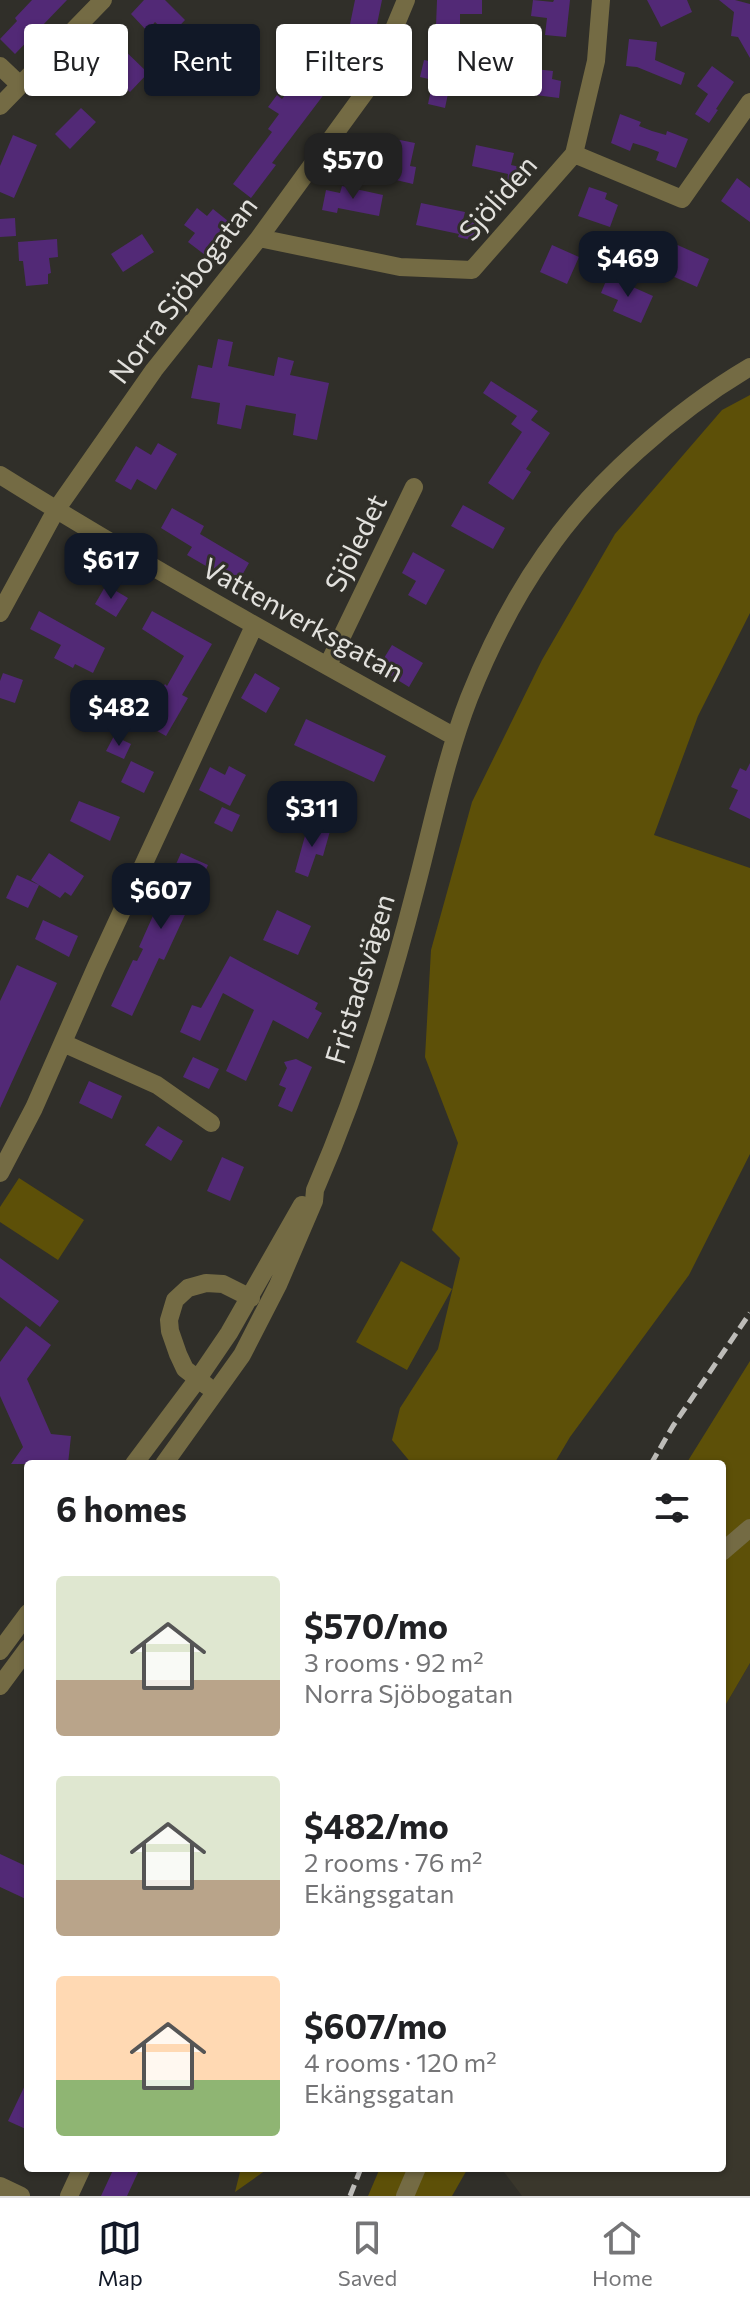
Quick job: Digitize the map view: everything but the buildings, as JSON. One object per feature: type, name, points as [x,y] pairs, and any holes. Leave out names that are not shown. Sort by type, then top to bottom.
[{"type":"street","points":[[0,106],[103,0]]},
{"type":"street","name":"Norra Sjöbogatan","points":[[0,613],[56,510],[154,370],[259,238],[371,84],[406,0]]},
{"type":"street","name":"Sjöliden","points":[[259,238],[400,267],[472,270],[574,154],[596,61],[601,0]]},
{"type":"street","points":[[0,66],[20,85]]},
{"type":"street","points":[[574,154],[682,199],[750,102]]},
{"type":"street","name":"Fristadsvägen","points":[[167,1460],[242,1355],[278,1285],[314,1201],[315,1190],[359,1083],[415,893],[455,737],[493,643],[547,551],[600,488],[659,431],[713,390],[750,367]]},
{"type":"street","name":"Vattenverksgatan","points":[[0,475],[254,626],[455,737]]},
{"type":"street","name":"Sjöledet","points":[[328,665],[414,487]]},
{"type":"street","points":[[0,1173],[34,1108],[254,626]]},
{"type":"street","points":[[63,1043],[157,1085],[211,1123]]},
{"type":"street","name":"Fristadsvägen","points":[[137,1460],[197,1380],[251,1298],[305,1199],[315,1190]]},
{"type":"street","points":[[215,1393],[185,1369],[170,1331],[169,1320],[175,1300],[188,1288],[206,1283],[223,1284],[251,1298]]},
{"type":"street","points":[[726,1549],[750,1528]]},
{"type":"street","points":[[0,1651],[24,1618]]},
{"type":"street","points":[[0,1686],[24,1653]]},
{"type":"street","points":[[69,2196],[80,2172]]},
{"type":"street","points":[[405,2196],[415,2172]]},
{"type":"street","points":[[0,2186],[21,2196]]},
{"type":"shaded area","points":[[750,395],[750,613],[698,716],[654,835],[750,868],[750,1154],[689,1275],[556,1460],[409,1460],[392,1440],[400,1408],[438,1349],[460,1258],[432,1230],[458,1143],[425,1057],[431,950],[472,802],[542,660],[615,534],[722,410]]},
{"type":"shaded area","points":[[19,1178],[84,1220],[58,1260],[0,1222],[0,1207]]},
{"type":"shaded area","points":[[401,1261],[452,1289],[407,1370],[356,1342]]},
{"type":"shaded area","points":[[750,1361],[750,1663],[726,1704],[726,1460],[688,1460]]},
{"type":"shaded area","points":[[750,1663],[750,2196],[522,2196],[504,2172],[726,2172],[726,1704]]},
{"type":"shaded area","points":[[240,2172],[263,2172],[235,2192]]},
{"type":"shaded area","points":[[378,2172],[466,2172],[452,2196],[368,2196]]},
{"type":"railway","points":[[653,1460],[750,1313]]},
{"type":"railway","points":[[350,2196],[359,2172]]}]
